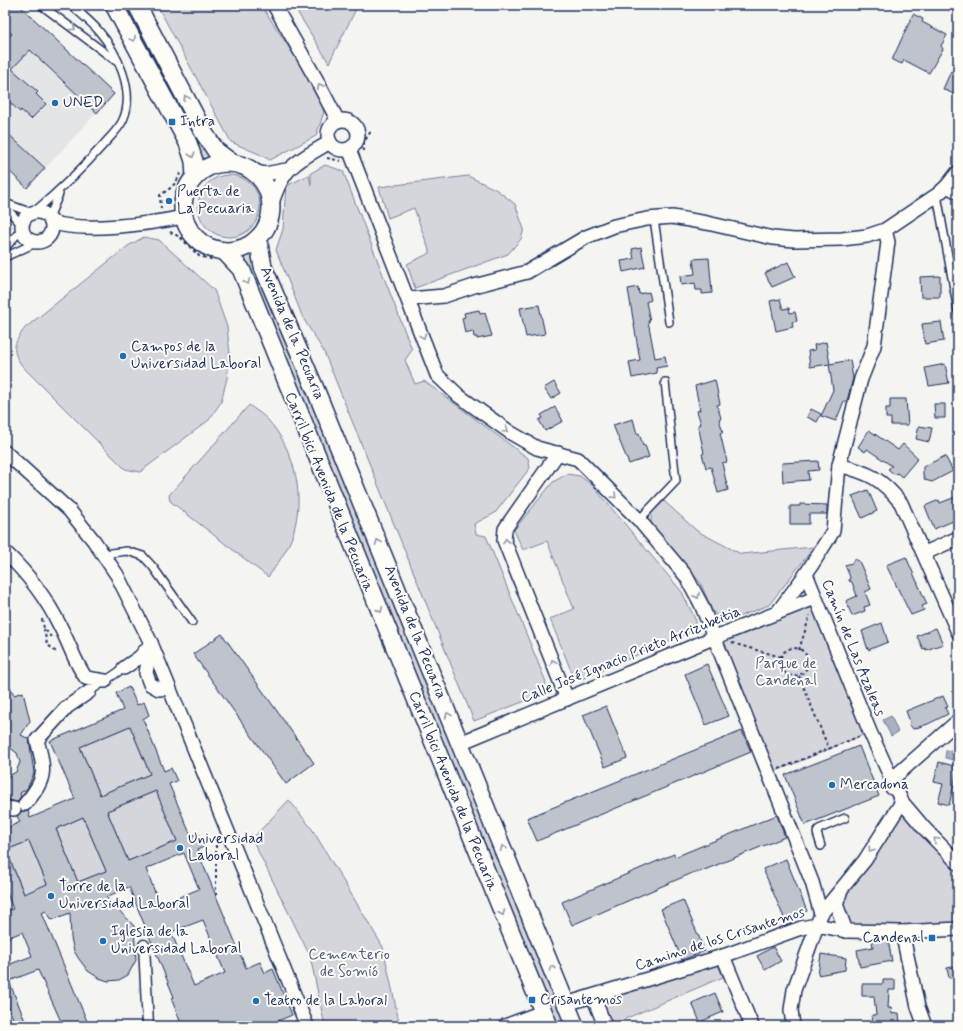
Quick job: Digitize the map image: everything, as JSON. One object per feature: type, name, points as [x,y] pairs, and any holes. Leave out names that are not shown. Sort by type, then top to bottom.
[{"type":"street","points":[[114,5],[188,143],[194,161],[188,174],[183,217],[187,228],[194,236],[221,256],[248,246],[262,237],[268,220],[272,214],[276,188],[286,170]]},
{"type":"street","points":[[137,5],[204,133],[216,151],[232,163],[265,174],[286,170],[330,142]]},
{"type":"street","points":[[274,5],[338,121]]},
{"type":"street","points":[[338,121],[348,121],[363,127],[357,132],[356,141],[349,149],[337,149],[330,142],[328,132],[330,128],[338,121]]},
{"type":"street","points":[[349,149],[437,375],[459,396],[510,433],[537,448],[578,459],[639,520],[686,576],[701,604],[713,638],[812,882],[819,920]]},
{"type":"street","points":[[188,174],[216,165],[232,163]]},
{"type":"street","points":[[250,170],[264,184],[268,193],[272,214]]},
{"type":"street","points":[[409,300],[444,296],[474,286],[528,272],[586,237],[614,226],[654,219],[672,217],[707,223],[773,238],[794,240],[855,238],[885,230],[938,195],[953,189],[958,172]]},
{"type":"street","points":[[92,227],[43,240],[30,239],[23,227],[25,218],[33,213],[42,213],[50,220],[71,227],[92,227],[165,221],[183,217]]},
{"type":"street","points":[[43,240],[50,234],[50,220]]},
{"type":"street","name":"Camín de Las Azaleas","points":[[885,230],[888,242],[874,346],[861,379],[839,465],[833,531],[806,574],[870,732],[902,802],[958,862]]},
{"type":"street","name":"Avenida de la Pecuaria","points":[[262,237],[263,267],[316,391],[575,1026]]},
{"type":"street","name":"Avenida de la Pecuaria","points":[[221,256],[241,269],[244,275],[546,1019]]},
{"type":"street","points":[[5,452],[69,510],[103,554],[117,575],[151,643],[302,1024]]},
{"type":"street","points":[[558,453],[505,529],[504,540],[567,698]]},
{"type":"street","points":[[839,465],[867,472],[888,486],[902,503],[958,632]]},
{"type":"street","points":[[925,553],[958,538]]},
{"type":"street","points":[[5,552],[25,574],[52,612],[78,667],[86,678],[104,681]]},
{"type":"street","points":[[777,613],[806,574]]},
{"type":"street","name":"Calle José Ignacio Prieto Arrizubeitia","points":[[460,743],[713,638],[815,598]]},
{"type":"street","points":[[124,668],[140,657],[151,643]]},
{"type":"street","points":[[151,643],[146,673],[148,679],[150,684],[159,689],[169,688]]},
{"type":"street","points":[[124,668],[135,671],[148,679]]},
{"type":"street","points":[[15,807],[35,792],[41,781],[44,766],[37,740],[67,708],[89,692]]},
{"type":"street","points":[[892,817],[894,802],[891,780],[958,721]]},
{"type":"street","points":[[793,1026],[791,1010],[794,990],[819,920],[865,860],[902,802]]},
{"type":"street","points":[[892,817],[900,812],[907,813],[915,817]]},
{"type":"street","points":[[812,882],[819,888],[831,893],[840,891]]},
{"type":"street","points":[[840,891],[836,904],[846,931]]},
{"type":"street","name":"Camino de los Crisantemos","points":[[566,1004],[723,956],[819,920],[846,931],[902,932],[958,929]]},
{"type":"street","points":[[902,932],[918,1007],[925,1026]]},
{"type":"street","points":[[144,945],[148,1026]]},
{"type":"street","points":[[723,956],[752,1026]]},
{"type":"street","points":[[593,996],[605,1026]]},
{"type":"street","points":[[505,1026],[546,1019]]},
{"type":"lane","points":[[41,5],[118,63]]},
{"type":"lane","points":[[5,204],[33,213],[61,190],[102,147],[123,120],[128,96],[122,70],[98,30],[71,5]]},
{"type":"lane","points":[[50,220],[61,190]]},
{"type":"lane","points":[[938,195],[958,311]]},
{"type":"lane","points":[[5,207],[23,227],[5,248]]},
{"type":"lane","points":[[654,219],[669,322]]},
{"type":"lane","points":[[5,257],[43,240]]},
{"type":"lane","points":[[639,520],[676,481],[666,382]]},
{"type":"lane","points":[[103,554],[127,551],[143,556],[153,567],[192,622]]},
{"type":"lane","points":[[89,692],[124,668]]},
{"type":"lane","points":[[822,846],[817,833],[819,829],[845,818]]},
{"type":"path","points":[[323,157],[346,165],[363,158],[363,127]]},
{"type":"path","points":[[188,174],[178,179],[171,189],[160,195],[159,198],[168,230],[180,237],[199,256],[221,256]]},
{"type":"path","points":[[262,237],[272,214]]},
{"type":"path","points":[[799,650],[815,598]]},
{"type":"path","points":[[44,628],[44,637],[48,644],[58,653]]},
{"type":"path","points":[[713,638],[781,657]]},
{"type":"path","points":[[790,649],[799,650],[808,660],[806,669],[799,675],[790,676],[782,670],[780,666],[781,657],[790,649]]},
{"type":"path","points":[[799,675],[829,749]]},
{"type":"path","points":[[769,774],[870,732]]},
{"type":"path","points":[[216,844],[216,896]]},
{"type":"path","points":[[5,1021],[8,1026]]},
{"type":"shaded area","name":"UNED","points":[[10,5],[19,5],[114,94],[27,188],[5,167],[5,10]]},
{"type":"shaded area","points":[[5,217],[14,226],[5,238]]},
{"type":"green space","points":[[114,5],[137,5],[232,163],[216,165],[195,177]]},
{"type":"green space","points":[[157,5],[261,5],[315,87],[324,112],[316,136],[270,160],[231,142]]},
{"type":"green space","points":[[293,5],[358,5],[329,63]]},
{"type":"green space","points":[[325,165],[343,171],[412,350],[405,360],[415,384],[424,381],[528,458],[530,468],[495,513],[474,524],[476,534],[486,536],[546,682],[543,694],[474,721],[324,352],[303,318],[276,250],[283,229],[286,186],[309,175],[311,185],[311,173]]},
{"type":"green space","points":[[223,175],[235,175],[251,184],[258,194],[260,206],[258,218],[251,228],[235,237],[223,237],[212,232],[203,223],[198,212],[198,200],[203,189],[212,180]]},
{"type":"green space","points":[[468,176],[497,190],[515,204],[524,229],[521,239],[508,254],[415,288],[407,264],[430,253],[414,208],[388,218],[379,187]]},
{"type":"green space","name":"Campos de la Universidad Laboral","points":[[144,237],[159,240],[214,290],[227,327],[230,354],[227,378],[221,402],[209,420],[140,472],[125,469],[24,368],[17,357],[15,348],[18,339],[25,328],[128,246]]},
{"type":"green space","points":[[258,238],[575,1026],[549,1026],[235,251],[248,246]]},
{"type":"green space","points":[[249,405],[266,418],[277,431],[290,456],[297,484],[297,512],[293,533],[284,553],[268,577],[170,501],[169,495]]},
{"type":"green space","points":[[567,474],[580,476],[592,485],[682,592],[696,621],[692,631],[582,679],[572,673],[550,619],[574,609],[547,541],[523,550],[514,530],[553,482]]},
{"type":"green space","points":[[664,501],[697,531],[741,554],[814,547],[769,605],[725,622],[719,619],[712,610],[700,582],[651,529],[651,513]]},
{"type":"green space","name":"Parque de Candenal","points":[[815,598],[870,732],[769,774],[713,638]]},
{"type":"green space","points":[[130,726],[150,774],[100,795],[80,747]]},
{"type":"green space","points":[[156,791],[177,841],[128,861],[107,811]]},
{"type":"green space","name":"Cementerio de Somió","points":[[289,800],[312,829],[383,947],[400,1026],[325,1026],[310,956],[252,839]]},
{"type":"green space","points":[[900,813],[907,813],[958,863],[958,929],[846,931],[840,891]]},
{"type":"green space","points":[[83,817],[106,871],[78,882],[56,829]]},
{"type":"green space","points":[[29,841],[47,884],[28,903],[6,850]]},
{"type":"green space","points":[[711,965],[719,967],[723,977],[613,1024],[608,1022],[605,1002],[613,995]]},
{"type":"water","points":[[891,716],[898,732],[891,736],[883,720]]},
{"type":"water","points":[[946,750],[958,753],[958,761],[945,758]]},
{"type":"building","points":[[10,5],[19,5],[114,94],[97,113],[30,50],[12,69],[38,92],[36,94],[46,104],[31,119],[21,110],[20,112],[5,98],[5,41],[12,34],[5,27],[5,10]]},
{"type":"building","points":[[913,14],[923,19],[922,22],[947,35],[941,46],[943,49],[929,73],[904,60],[902,64],[892,60]]},
{"type":"building","points":[[951,71],[958,74],[958,96],[943,89]]},
{"type":"building","points":[[5,131],[45,168],[27,188],[5,167]]},
{"type":"building","points":[[641,247],[645,267],[623,272],[621,261],[634,259],[632,249]]},
{"type":"building","points":[[709,258],[712,293],[702,294],[702,290],[696,290],[695,283],[681,285],[680,276],[695,274],[693,259]]},
{"type":"building","points":[[788,262],[795,277],[772,287],[765,273]]},
{"type":"building","points":[[940,276],[940,297],[921,297],[920,277]]},
{"type":"building","points":[[638,287],[639,294],[649,292],[651,300],[646,302],[655,358],[665,356],[667,366],[656,368],[657,373],[632,378],[629,362],[640,360],[628,289]]},
{"type":"building","points":[[780,299],[783,309],[789,308],[790,313],[795,312],[797,321],[792,322],[793,327],[776,331],[770,301]]},
{"type":"building","points":[[539,305],[545,334],[526,337],[520,308]]},
{"type":"building","points":[[479,310],[480,314],[485,313],[492,336],[477,339],[477,337],[474,337],[473,331],[465,333],[462,318],[465,317],[464,313]]},
{"type":"building","points":[[941,322],[944,341],[925,344],[922,324]]},
{"type":"building","points":[[826,342],[830,364],[850,360],[853,378],[847,401],[844,401],[836,421],[821,416],[833,390],[829,364],[810,367],[808,351],[815,350],[814,345]]},
{"type":"building","points":[[945,364],[949,383],[929,386],[925,368]]},
{"type":"building","points":[[715,380],[720,404],[717,405],[721,418],[719,419],[723,432],[720,433],[727,462],[722,463],[728,490],[718,493],[711,467],[706,468],[702,454],[704,453],[698,425],[701,424],[697,411],[700,410],[695,386]]},
{"type":"building","points":[[554,382],[561,393],[551,399],[544,388]]},
{"type":"building","points":[[890,399],[906,399],[908,425],[891,425],[891,418],[886,418],[886,408],[890,408]]},
{"type":"building","points":[[934,404],[945,404],[945,418],[935,418]]},
{"type":"building","points":[[555,407],[563,421],[545,431],[539,420],[543,418],[541,415]]},
{"type":"building","points":[[811,409],[821,414],[817,422],[807,417]]},
{"type":"building","points":[[633,419],[637,434],[639,433],[643,446],[645,445],[649,457],[629,464],[613,425]]},
{"type":"building","points":[[919,426],[932,428],[929,442],[916,439]]},
{"type":"building","points":[[869,430],[898,450],[903,444],[918,458],[902,477],[897,473],[895,475],[888,469],[892,466],[867,449],[865,452],[858,447]]},
{"type":"building","points":[[945,456],[953,471],[932,482],[925,480],[923,475],[923,467]]},
{"type":"building","points":[[818,461],[819,470],[808,471],[809,480],[783,482],[782,463]]},
{"type":"building","points":[[868,490],[877,511],[862,518],[852,496]]},
{"type":"building","points":[[958,496],[958,519],[934,529],[925,506],[939,500],[940,503]]},
{"type":"building","points":[[800,504],[827,505],[827,514],[809,514],[809,524],[790,524],[790,506],[800,506]]},
{"type":"building","points":[[906,557],[927,604],[922,606],[924,610],[911,615],[886,565]]},
{"type":"building","points":[[854,559],[859,561],[871,589],[865,592],[870,605],[864,607],[865,611],[852,616],[846,601],[857,596],[852,582],[849,581],[850,577],[845,565],[852,563]]},
{"type":"building","points":[[882,623],[888,642],[868,650],[862,631]]},
{"type":"building","points":[[936,628],[943,644],[926,650],[925,648],[923,649],[917,636]]},
{"type":"building","points":[[222,634],[314,763],[286,784],[193,654]]},
{"type":"building","points":[[707,664],[729,716],[706,725],[685,674]]},
{"type":"building","points":[[5,675],[14,695],[23,692],[30,721],[21,735],[29,739],[34,773],[27,789],[20,793],[21,796],[17,802],[5,799],[5,778],[16,772],[20,762],[17,753],[5,746]]},
{"type":"building","name":"Universidad Laboral","points":[[129,687],[137,705],[144,702],[149,715],[143,719],[164,771],[171,768],[177,781],[169,784],[191,836],[198,833],[204,847],[197,850],[246,968],[260,962],[265,973],[273,969],[292,1015],[266,1026],[182,1026],[171,998],[174,997],[129,887],[106,897],[134,926],[136,960],[128,975],[119,980],[108,981],[99,978],[88,971],[79,959],[74,951],[71,938],[70,913],[52,920],[46,911],[42,913],[89,1026],[63,1026],[38,970],[9,981],[27,1026],[16,1026],[5,998],[5,966],[32,956],[22,932],[5,939],[5,912],[13,909],[5,888],[5,829],[20,822],[17,816],[22,811],[28,811],[30,818],[75,799],[50,741],[123,710],[116,693]],"holes":[[[130,726],[150,774],[100,795],[80,747]],[[156,791],[177,841],[128,861],[107,811]],[[83,817],[106,871],[78,882],[56,829]],[[29,841],[47,884],[24,894],[6,850]],[[184,853],[199,889],[160,905],[146,869]],[[203,920],[225,973],[194,986],[171,932]]]},
{"type":"building","points":[[943,696],[948,707],[945,708],[948,714],[928,724],[913,729],[909,724],[910,722],[906,711]]},
{"type":"building","points":[[606,706],[627,758],[605,767],[583,715]]},
{"type":"building","points":[[742,731],[751,752],[537,841],[527,818]]},
{"type":"building","name":"Mercadona","points":[[859,746],[879,796],[805,825],[785,775]]},
{"type":"building","points":[[939,762],[958,767],[949,805],[938,802],[943,784],[934,782]]},
{"type":"building","points":[[777,815],[785,837],[697,873],[697,871],[572,925],[562,902],[674,854],[675,857]]},
{"type":"building","points":[[786,859],[807,911],[785,920],[763,869]]},
{"type":"building","points":[[683,900],[705,951],[682,960],[661,909]]},
{"type":"building","points":[[888,940],[892,961],[860,967],[857,950],[873,947],[872,941]]},
{"type":"building","points":[[773,947],[781,961],[765,970],[757,956]]},
{"type":"building","points":[[821,954],[846,958],[845,970],[818,975]]},
{"type":"building","points":[[958,966],[958,977],[949,978],[947,968]]},
{"type":"building","points":[[883,980],[895,980],[895,990],[889,990],[888,1008],[891,1008],[892,1014],[899,1013],[900,1024],[873,1026],[872,1015],[876,1015],[874,996],[862,996],[862,984],[883,984]]},
{"type":"building","points":[[715,993],[723,1012],[700,1022],[692,1003]]},
{"type":"place","name":"UNED","points":[[55,103]]},
{"type":"place","name":"Intra","points":[[172,122]]},
{"type":"place","name":"Puerta de La Pecuaria","points":[[169,201]]},
{"type":"place","name":"Campos de la Universidad Laboral","points":[[123,356]]},
{"type":"place","name":"Mercadona","points":[[832,785]]},
{"type":"place","name":"Universidad Laboral","points":[[180,848]]},
{"type":"place","name":"Torre de la Universidad Laboral","points":[[51,896]]},
{"type":"place","name":"Candenal","points":[[932,938]]},
{"type":"place","name":"Iglesia de la Universidad Laboral","points":[[103,941]]},
{"type":"place","name":"Crisantemos","points":[[532,1000]]},
{"type":"place","name":"Teatro de la Laboral","points":[[256,1001]]}]
